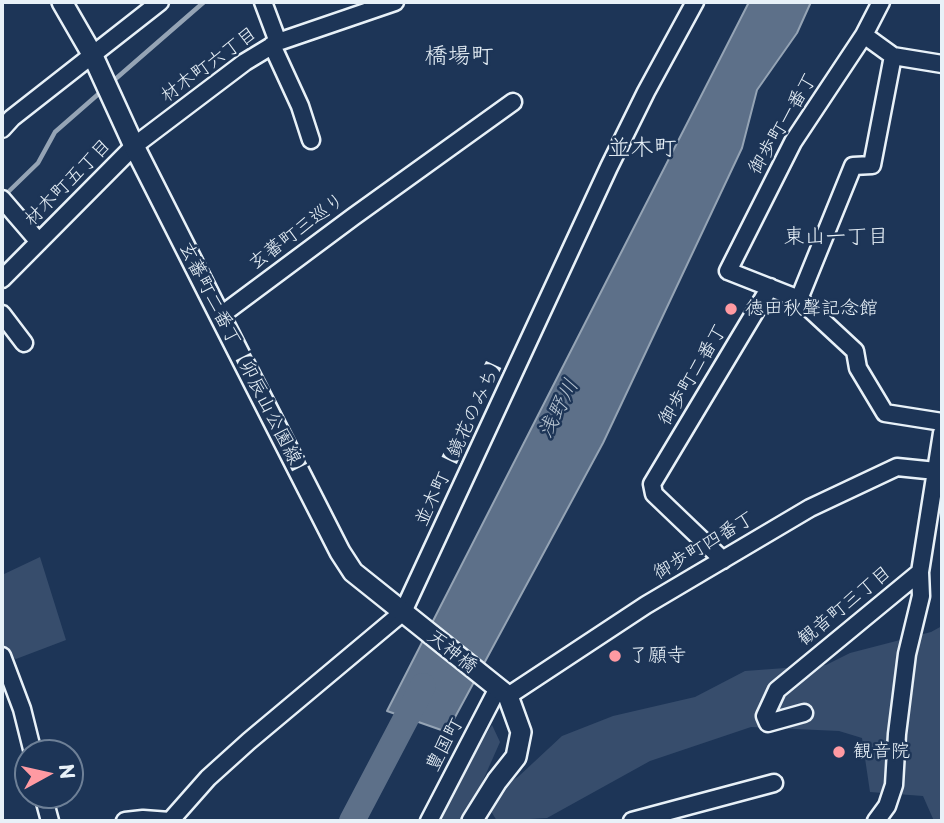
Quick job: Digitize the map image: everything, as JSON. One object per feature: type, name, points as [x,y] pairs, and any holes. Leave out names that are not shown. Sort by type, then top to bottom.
[{"type":"street","name":"玄蕃町二番丁【卯辰山公園線】","points":[[62,2],[92,54],[134,146],[340,552],[353,572],[408,617]]},
{"type":"street","points":[[2,129],[12,118],[160,2]]},
{"type":"street","points":[[263,2],[311,141]]},
{"type":"street","name":"材木町六丁目","points":[[134,146],[245,62],[275,43],[395,2]]},
{"type":"street","name":"並木町【鏡花のみち】","points":[[170,821],[208,778],[249,741],[408,617],[609,167],[695,2]]},
{"type":"street","name":"御歩町一番丁","points":[[770,287],[728,271],[793,142],[864,35],[881,2]]},
{"type":"street","points":[[864,35],[894,56],[942,64]]},
{"type":"street","points":[[799,299],[853,166],[872,165],[894,56]]},
{"type":"street","name":"玄蕃町三巡り","points":[[220,316],[513,102]]},
{"type":"street","name":"材木町五丁目","points":[[2,279],[134,146]]},
{"type":"street","points":[[3,201],[39,242]]},
{"type":"street","points":[[770,287],[799,299],[855,351],[858,368],[885,413],[942,422]]},
{"type":"street","name":"御歩町二番丁","points":[[723,560],[654,494],[652,484],[770,287]]},
{"type":"street","points":[[2,314],[24,344]]},
{"type":"street","name":"観音町三丁目","points":[[804,713],[768,723],[765,716],[777,690],[920,572],[942,433]]},
{"type":"street","name":"御歩町四番丁","points":[[499,689],[810,508],[897,467],[936,471]]},
{"type":"street","points":[[876,821],[887,806],[894,785],[907,654],[921,596],[920,572]]},
{"type":"street","name":"天神橋","points":[[408,617],[499,689]]},
{"type":"street","points":[[2,656],[22,709],[30,739]]},
{"type":"street","points":[[472,821],[497,780],[516,757],[521,732],[499,689]]},
{"type":"street","name":"豊国町","points":[[429,821],[499,689]]},
{"type":"street","points":[[632,821],[690,814],[774,783]]},
{"type":"street","points":[[125,821],[170,821]]},
{"type":"shaded area","points":[[40,557],[66,640],[16,659],[8,656],[2,641],[2,575]]},
{"type":"shaded area","points":[[942,626],[942,821],[934,821],[923,796],[870,792],[862,738],[839,731],[751,727],[650,761],[547,818],[497,821],[484,800],[519,776],[562,736],[613,716],[695,697],[745,671],[826,665],[850,653],[931,632]]},
{"type":"shaded area","points":[[492,725],[500,742],[465,821],[431,821]]},
{"type":"water","points":[[749,2],[811,2],[797,33],[757,90],[742,148],[603,443],[447,732],[387,711]]},
{"type":"waterway","points":[[112,82],[204,2]]},
{"type":"waterway","points":[[5,195],[38,163],[55,132],[103,90]]},
{"type":"waterway","name":"浅野川","points":[[352,821],[423,686]]},
{"type":"place","name":"徳田秋聲記念館","points":[[731,309]]},
{"type":"place","name":"了願寺","points":[[615,656]]},
{"type":"place","name":"観音院","points":[[839,752]]},
{"type":"district","name":"橋場町","points":[[459,57]]},
{"type":"district","name":"並木町","points":[[642,149]]},
{"type":"district","name":"東山一丁目","points":[[836,237]]}]
